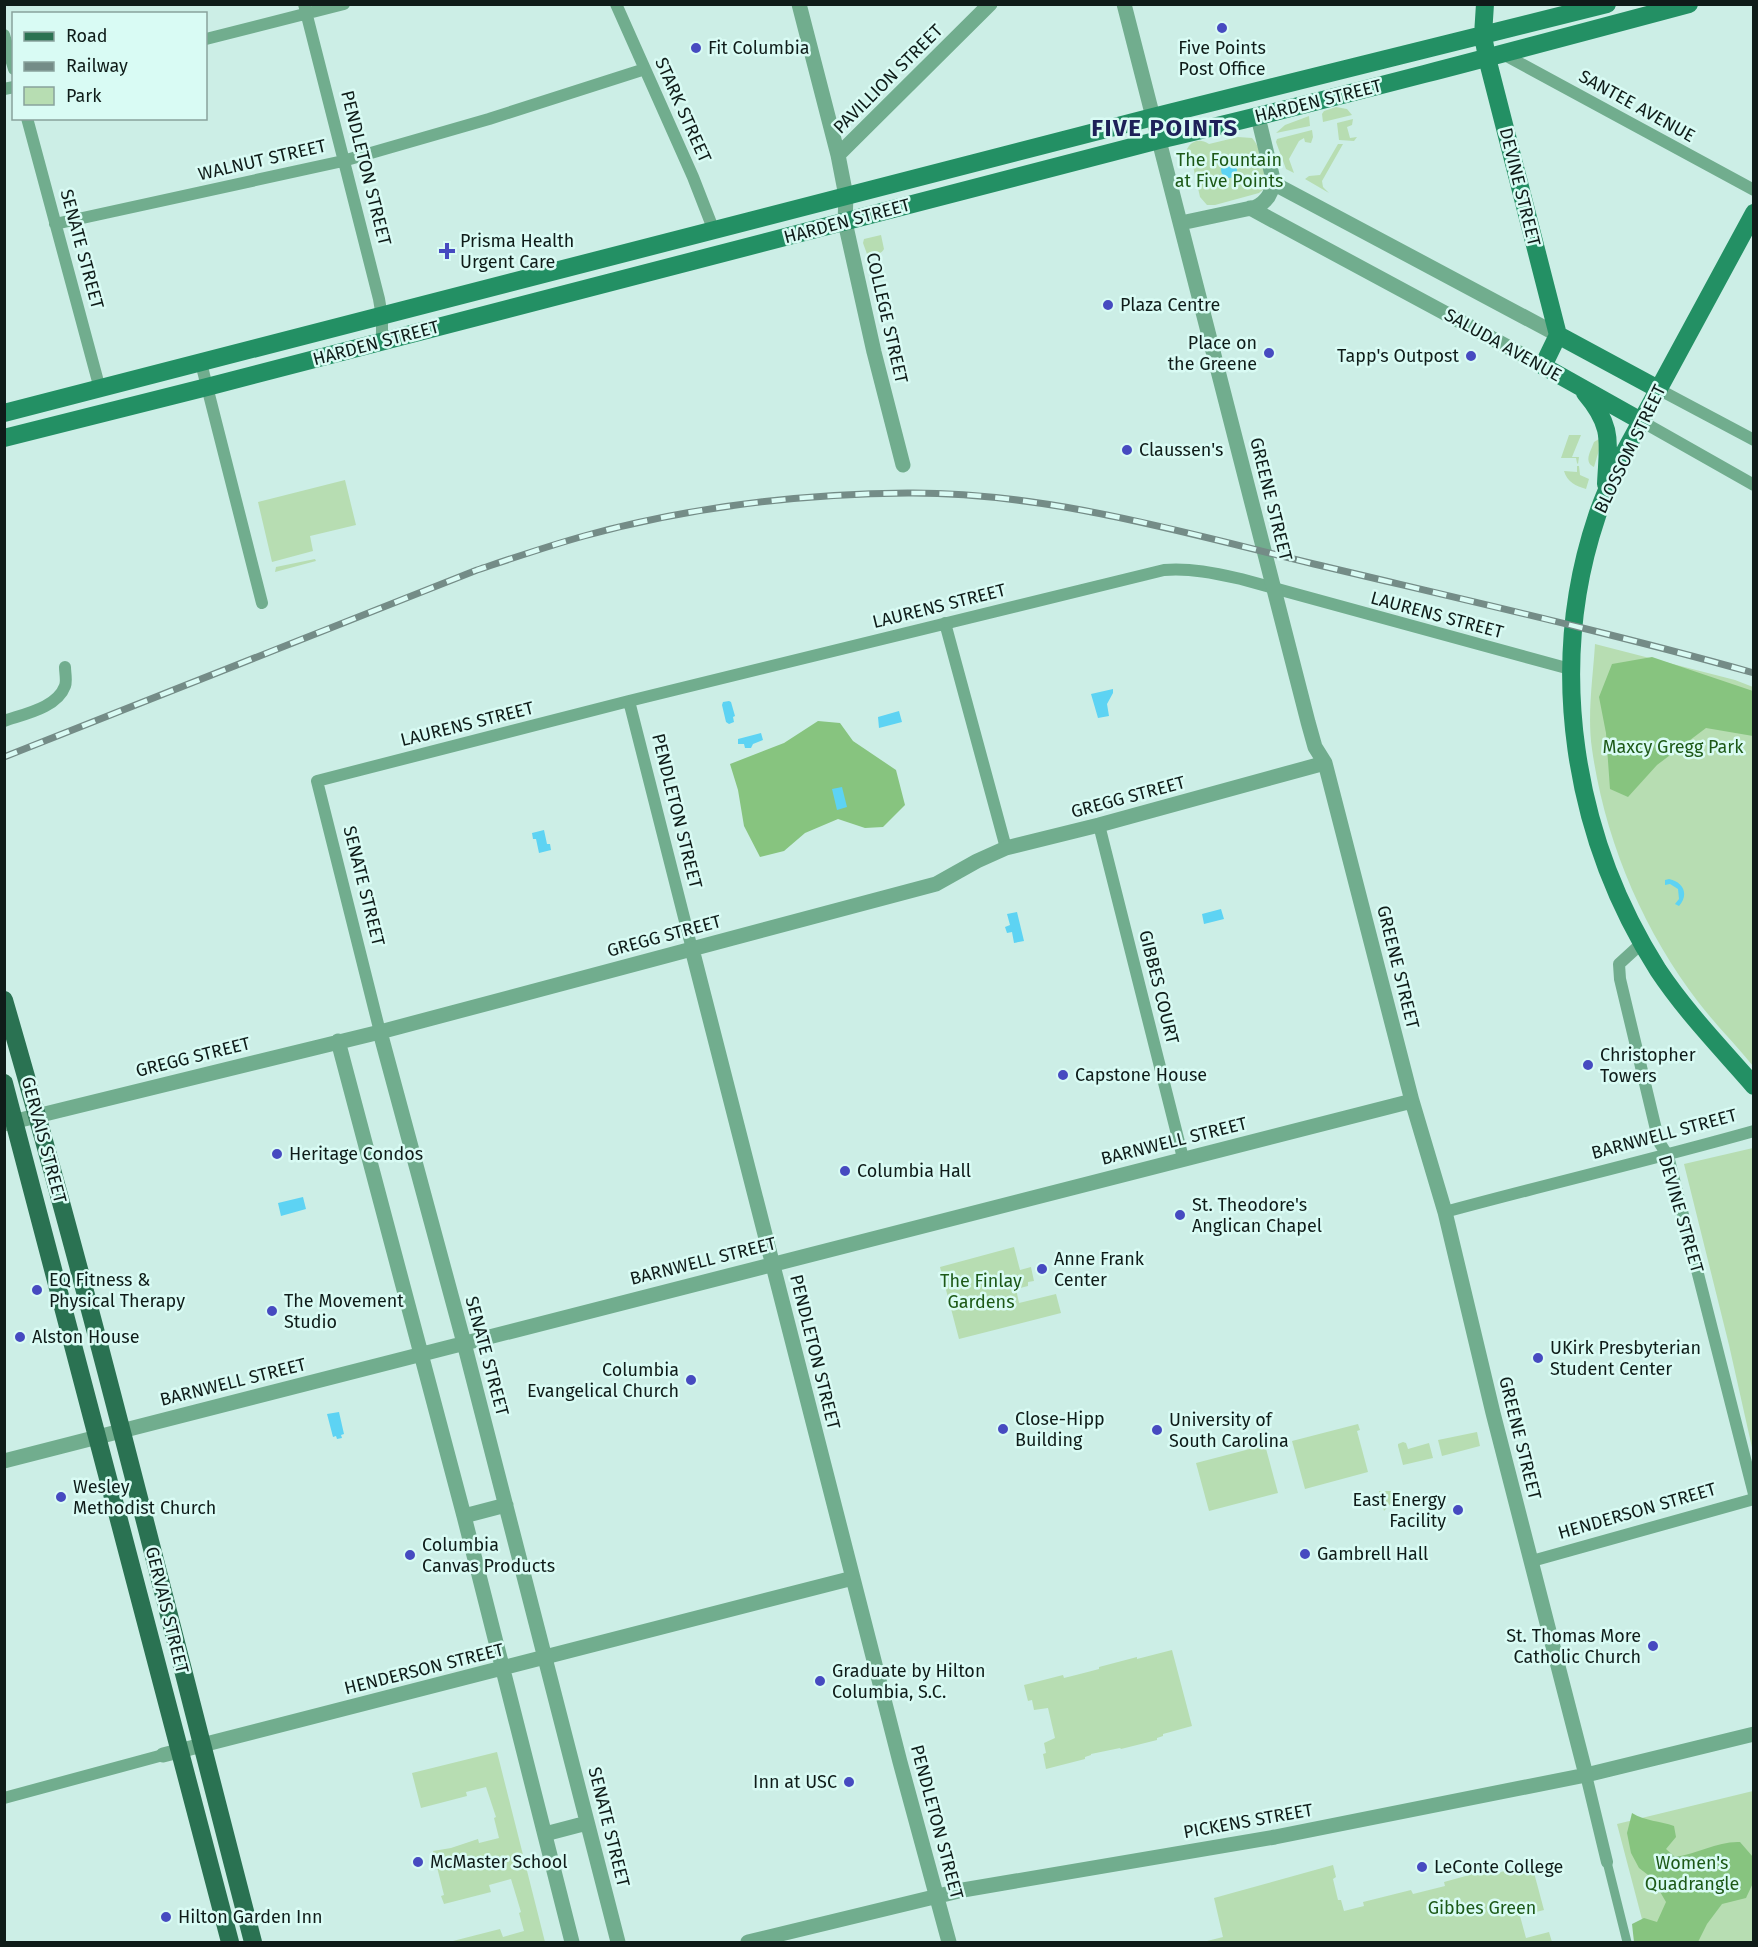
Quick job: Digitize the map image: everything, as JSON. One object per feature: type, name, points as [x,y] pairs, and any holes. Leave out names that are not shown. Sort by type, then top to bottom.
[{"type":"main road","name":"DEVINE STREET","points":[[1485,4],[1483,35],[1495,56],[1558,335]]},
{"type":"main road","name":"HARDEN STREET","points":[[4,413],[1153,117],[1607,4]]},
{"type":"main road","name":"HARDEN STREET","points":[[4,438],[1159,140],[1495,56],[1689,4]]},
{"type":"main road","name":"BLOSSOM STREET","points":[[1754,213],[1641,421],[1606,492],[1596,518],[1581,577],[1573,628],[1570,669],[1575,749],[1593,825],[1620,899],[1642,943],[1685,1007],[1754,1086]]},
{"type":"main road","points":[[1543,366],[1558,335]]},
{"type":"main road","name":"SALUDA AVENUE","points":[[1558,335],[1658,389]]},
{"type":"main road","name":"SALUDA AVENUE","points":[[1543,366],[1641,421]]},
{"type":"main road","points":[[1581,389],[1594,404],[1608,431],[1606,492]]},
{"type":"main road","name":"GERVAIS STREET","points":[[4,1000],[38,1115],[122,1431],[253,1942]]},
{"type":"main road","name":"GERVAIS STREET","points":[[4,1083],[10,1122],[98,1437],[171,1753],[230,1942]]},
{"type":"street","points":[[207,39],[305,10],[344,4]]},
{"type":"street","name":"STARK STREET","points":[[616,4],[693,177],[714,231]]},
{"type":"street","name":"COLLEGE STREET","points":[[800,4],[838,155],[846,196],[845,222],[868,330],[903,465]]},
{"type":"street","name":"PAVILLION STREET","points":[[838,155],[990,4]]},
{"type":"street","name":"GREENE STREET","points":[[1124,4],[1315,747],[1325,763],[1412,1101],[1445,1212],[1493,1413],[1627,1942]]},
{"type":"street","name":"PENDLETON STREET","points":[[305,10],[382,316],[382,342]]},
{"type":"street","points":[[4,35],[12,62]]},
{"type":"street","name":"SANTEE AVENUE","points":[[1495,56],[1754,190]]},
{"type":"street","name":"WALNUT STREET","points":[[56,225],[344,160],[489,119],[645,69]]},
{"type":"street","points":[[1181,223],[1250,208],[1266,200],[1273,183],[1258,117]]},
{"type":"street","name":"SENATE STREET","points":[[28,120],[100,389]]},
{"type":"street","name":"SALUDA AVENUE","points":[[1273,183],[1558,335]]},
{"type":"street","name":"SALUDA AVENUE","points":[[1250,208],[1543,366]]},
{"type":"street","points":[[201,363],[262,603]]},
{"type":"street","name":"SALUDA AVENUE","points":[[1658,389],[1754,440]]},
{"type":"street","name":"SALUDA AVENUE","points":[[1641,421],[1754,485]]},
{"type":"street","name":"LAURENS STREET","points":[[317,781],[629,701],[1164,570],[1200,570],[1570,669]]},
{"type":"street","points":[[945,623],[1006,848]]},
{"type":"street","points":[[4,721],[39,709],[58,697],[65,685],[65,667]]},
{"type":"street","name":"PENDLETON STREET","points":[[629,701],[853,1578],[949,1942]]},
{"type":"street","name":"GREGG STREET","points":[[10,1122],[380,1032],[936,884],[1006,848],[1325,763]]},
{"type":"street","name":"SENATE STREET","points":[[317,781],[380,1032],[464,1343],[618,1942]]},
{"type":"street","name":"GIBBES COURT","points":[[1099,825],[1183,1158]]},
{"type":"street","name":"DEVINE STREET","points":[[1642,943],[1619,964],[1621,982],[1659,1142],[1668,1156],[1754,1494]]},
{"type":"street","points":[[338,1041],[464,1516],[572,1942]]},
{"type":"street","name":"BARNWELL STREET","points":[[4,1461],[1412,1101]]},
{"type":"street","name":"BARNWELL STREET","points":[[1445,1212],[1555,1182],[1668,1156],[1754,1131]]},
{"type":"street","name":"HENDERSON STREET","points":[[1532,1561],[1754,1499]]},
{"type":"street","points":[[464,1516],[506,1505]]},
{"type":"street","name":"HENDERSON STREET","points":[[4,1798],[853,1578]]},
{"type":"street","name":"PICKENS STREET","points":[[748,1942],[937,1896],[1275,1838],[1586,1775],[1754,1734]]},
{"type":"street","points":[[545,1834],[587,1823]]},
{"type":"green space","points":[[1336,107],[1347,109],[1352,115],[1323,122],[1324,111]]},
{"type":"green space","points":[[1309,116],[1310,126],[1276,133],[1285,125]]},
{"type":"green space","points":[[1353,119],[1352,125],[1347,127],[1350,138],[1357,137],[1354,141],[1339,140],[1337,123]]},
{"type":"green space","points":[[1312,130],[1311,143],[1305,142],[1304,138],[1299,141],[1289,159],[1294,173],[1286,169],[1276,142],[1277,139]]},
{"type":"green space","name":"The Fountain at Five Points","points":[[1238,137],[1252,138],[1255,142],[1267,176],[1266,185],[1259,193],[1207,205],[1200,197],[1193,166],[1185,161],[1186,151],[1195,141],[1209,144]]},
{"type":"green space","points":[[1338,144],[1343,144],[1322,181],[1323,187],[1329,193],[1305,179],[1309,176],[1320,175]]},
{"type":"green space","points":[[881,235],[884,249],[881,253],[867,254],[864,239]]},
{"type":"green space","points":[[1569,435],[1581,435],[1572,457],[1579,457],[1578,464],[1576,458],[1561,458]]},
{"type":"green space","points":[[1599,439],[1599,450],[1594,467],[1588,459],[1594,442]]},
{"type":"green space","points":[[1577,466],[1579,466],[1580,475],[1589,479],[1586,489],[1572,483],[1565,475],[1564,471],[1577,472]]},
{"type":"green space","points":[[345,480],[356,525],[310,536],[313,551],[272,562],[258,502]]},
{"type":"green space","points":[[315,559],[316,561],[275,572],[276,567]]},
{"type":"green space","name":"Maxcy Gregg Park","points":[[1595,644],[1735,680],[1753,687],[1753,1066],[1706,1011],[1660,945],[1629,883],[1617,851],[1606,817],[1592,749],[1590,710]]},
{"type":"green space","points":[[1652,657],[1753,691],[1753,736],[1706,728],[1657,765],[1628,797],[1610,789],[1606,733],[1599,697],[1612,664]]},
{"type":"green space","points":[[818,721],[840,723],[853,741],[896,770],[905,805],[883,827],[865,828],[838,819],[805,833],[784,851],[760,857],[744,826],[738,790],[730,764],[784,743]]},
{"type":"green space","points":[[1754,1148],[1753,1452],[1684,1164]]},
{"type":"green space","name":"The Finlay Gardens","points":[[1014,1247],[1020,1270],[1031,1267],[1034,1281],[1028,1282],[1028,1286],[1016,1289],[1019,1303],[1056,1294],[1061,1313],[959,1339],[940,1267]]},
{"type":"green space","points":[[1358,1424],[1360,1430],[1357,1431],[1368,1472],[1305,1489],[1292,1441]]},
{"type":"green space","points":[[1477,1432],[1480,1446],[1442,1456],[1438,1440]]},
{"type":"green space","points":[[1406,1443],[1408,1449],[1429,1443],[1433,1458],[1403,1465],[1398,1444]]},
{"type":"green space","points":[[1265,1445],[1278,1493],[1209,1511],[1196,1463]]},
{"type":"green space","points":[[1379,1491],[1391,1491],[1394,1494],[1393,1501],[1384,1511]]},
{"type":"green space","points":[[1172,1650],[1192,1726],[1163,1734],[1157,1740],[1091,1754],[1085,1759],[1046,1769],[1043,1754],[1046,1753],[1044,1743],[1055,1738],[1048,1708],[1034,1710],[1032,1700],[1028,1701],[1024,1685],[1063,1675],[1064,1678],[1137,1657],[1137,1659]]},
{"type":"green space","points":[[497,1752],[545,1942],[449,1942],[500,1929],[503,1937],[524,1931],[519,1913],[521,1912],[511,1879],[489,1885],[491,1892],[444,1904],[441,1896],[444,1895],[433,1851],[478,1839],[479,1843],[499,1838],[494,1818],[496,1817],[486,1787],[466,1792],[467,1796],[421,1808],[412,1773]]},
{"type":"green space","name":"Women's Quadrangle","points":[[1753,1791],[1753,1942],[1648,1942],[1617,1824]]},
{"type":"green space","points":[[1632,1813],[1642,1818],[1674,1826],[1676,1837],[1666,1849],[1675,1857],[1740,1842],[1753,1857],[1753,1883],[1746,1898],[1722,1904],[1707,1924],[1698,1942],[1634,1942],[1632,1924],[1644,1918],[1657,1922],[1666,1902],[1652,1878],[1639,1868],[1631,1853],[1627,1833]]},
{"type":"green space","name":"Gibbes Green","points":[[1333,1865],[1336,1877],[1333,1879],[1338,1900],[1341,1900],[1344,1911],[1364,1906],[1363,1902],[1411,1890],[1413,1894],[1445,1886],[1444,1882],[1491,1869],[1493,1874],[1512,1869],[1533,1869],[1544,1910],[1520,1916],[1526,1938],[1549,1932],[1552,1942],[1203,1942],[1223,1937],[1214,1898]]},
{"type":"water","points":[[1229,162],[1235,164],[1237,170],[1235,176],[1229,178],[1223,176],[1221,170],[1223,164]]},
{"type":"water","points":[[1113,689],[1107,704],[1109,716],[1098,718],[1091,694]]},
{"type":"water","points":[[729,701],[735,716],[733,717],[734,722],[729,724],[726,722],[722,705],[723,702]]},
{"type":"water","points":[[899,711],[902,722],[879,728],[878,717]]},
{"type":"water","points":[[761,733],[763,740],[753,744],[751,748],[738,744],[738,739]]},
{"type":"water","points":[[842,787],[847,807],[837,810],[832,789]]},
{"type":"water","points":[[544,830],[551,850],[539,853],[532,833]]},
{"type":"water","points":[[1669,879],[1678,883],[1683,890],[1684,898],[1679,906],[1675,904],[1679,899],[1678,889],[1670,884],[1665,885],[1665,880]]},
{"type":"water","points":[[1221,909],[1224,919],[1204,924],[1202,914]]},
{"type":"water","points":[[1017,912],[1024,941],[1014,943],[1012,932],[1007,933],[1005,927],[1010,925],[1007,914]]},
{"type":"water","points":[[303,1197],[306,1209],[281,1216],[278,1203]]},
{"type":"water","points":[[339,1412],[344,1434],[341,1435],[342,1438],[337,1439],[336,1436],[333,1437],[327,1414]]},
{"type":"railway","points":[[4,757],[477,570],[557,544],[624,526],[704,510],[785,499],[867,494],[959,494],[1011,499],[1113,516],[1534,616],[1754,673]]},
{"type":"place","name":"Five Points Post Office","points":[[1222,28]]},
{"type":"place","name":"Fit Columbia","points":[[696,48]]},
{"type":"place","name":"Prisma Health Urgent Care","points":[[447,251]]},
{"type":"place","name":"Plaza Centre","points":[[1108,305]]},
{"type":"place","name":"Place on the Greene","points":[[1269,353]]},
{"type":"place","name":"Tapp's Outpost","points":[[1471,356]]},
{"type":"place","name":"Claussen's","points":[[1127,450]]},
{"type":"place","name":"Christopher Towers","points":[[1588,1065]]},
{"type":"place","name":"Capstone House","points":[[1063,1075]]},
{"type":"place","name":"Heritage Condos","points":[[277,1154]]},
{"type":"place","name":"Columbia Hall","points":[[845,1171]]},
{"type":"place","name":"St. Theodore's Anglican Chapel","points":[[1180,1215]]},
{"type":"place","name":"Anne Frank Center","points":[[1042,1269]]},
{"type":"place","name":"EQ Fitness & Physical Therapy","points":[[37,1290]]},
{"type":"place","name":"The Movement Studio","points":[[272,1311]]},
{"type":"place","name":"Alston House","points":[[20,1337]]},
{"type":"place","name":"UKirk Presbyterian Student Center","points":[[1538,1358]]},
{"type":"place","name":"Columbia Evangelical Church","points":[[691,1380]]},
{"type":"place","name":"Close-Hipp Building","points":[[1003,1429]]},
{"type":"place","name":"University of South Carolina","points":[[1157,1430]]},
{"type":"place","name":"Wesley Methodist Church","points":[[61,1497]]},
{"type":"place","name":"East Energy Facility","points":[[1458,1510]]},
{"type":"place","name":"Gambrell Hall","points":[[1305,1554]]},
{"type":"place","name":"Columbia Canvas Products","points":[[410,1555]]},
{"type":"place","name":"St. Thomas More Catholic Church","points":[[1653,1646]]},
{"type":"place","name":"Graduate by Hilton Columbia, S.C.","points":[[820,1681]]},
{"type":"place","name":"Inn at USC","points":[[849,1782]]},
{"type":"place","name":"McMaster School","points":[[418,1862]]},
{"type":"place","name":"LeConte College","points":[[1422,1867]]},
{"type":"place","name":"Hilton Garden Inn","points":[[166,1917]]},
{"type":"district","name":"FIVE POINTS","points":[[1165,128]]}]
